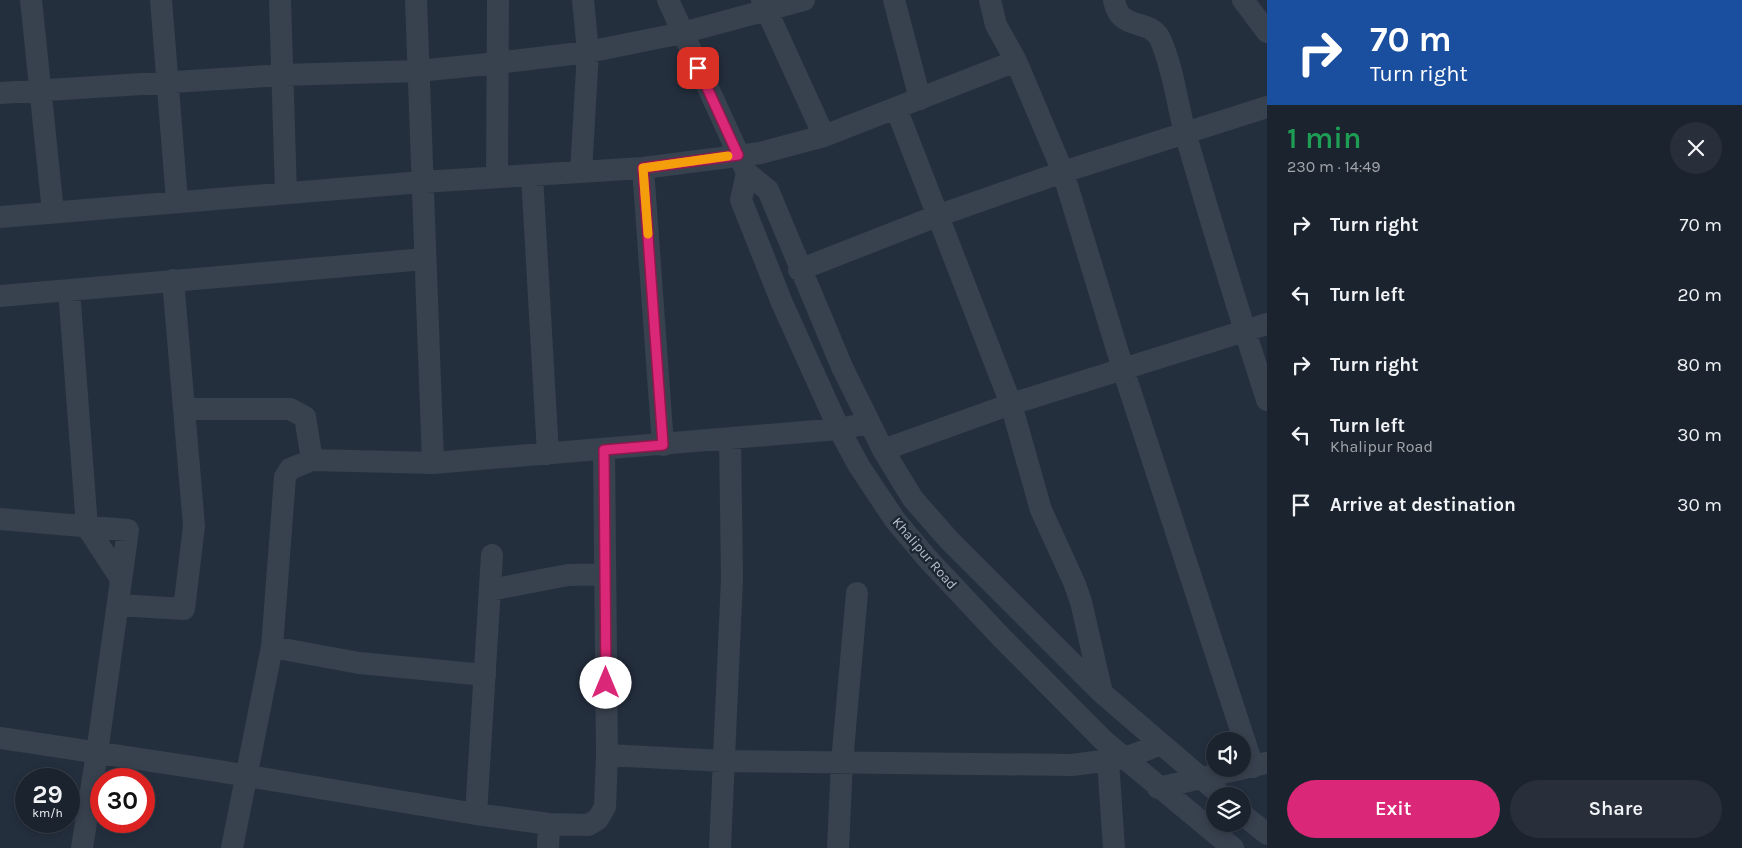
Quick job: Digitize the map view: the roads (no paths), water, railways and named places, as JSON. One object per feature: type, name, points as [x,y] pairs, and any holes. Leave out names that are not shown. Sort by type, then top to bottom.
[{"type":"street","points":[[31,0],[53,212]]},
{"type":"street","points":[[161,0],[177,201]]},
{"type":"street","points":[[280,0],[286,193]]},
{"type":"street","points":[[416,0],[433,463]]},
{"type":"street","points":[[497,177],[498,0]]},
{"type":"street","points":[[581,172],[588,52],[583,0]]},
{"type":"street","name":"Khalipur Road","points":[[668,0],[743,164],[768,190],[799,270],[869,423],[883,450],[913,498],[949,540],[1102,693],[1211,787]]},
{"type":"street","points":[[0,93],[282,75],[419,71],[497,63],[588,52],[682,33],[764,5],[804,0]]},
{"type":"street","points":[[894,0],[920,99]]},
{"type":"street","points":[[990,0],[996,25],[1016,61],[1063,172],[1124,369],[1260,765],[1158,788]]},
{"type":"street","points":[[1114,0],[1116,12],[1126,22],[1149,27],[1161,40],[1186,134],[1267,400]]},
{"type":"street","points":[[1243,0],[1267,32]]},
{"type":"street","points":[[764,5],[824,136]]},
{"type":"street","points":[[0,217],[422,182],[643,168],[743,164],[768,151],[824,136],[1016,61]]},
{"type":"street","points":[[799,270],[937,216],[1063,172],[1267,107]]},
{"type":"street","points":[[896,108],[1011,404],[1041,510],[1067,564],[1081,602],[1102,693]]},
{"type":"street","name":"Khalipur Road","points":[[743,164],[741,200],[782,303],[839,429],[859,466],[895,520],[926,557],[1104,741],[1116,759],[1158,788],[1233,848]]},
{"type":"street","points":[[643,168],[663,445]]},
{"type":"street","points":[[532,175],[548,454]]},
{"type":"street","points":[[0,296],[425,259]]},
{"type":"street","points":[[118,605],[184,610],[194,526],[173,280]]},
{"type":"street","points":[[69,290],[87,527],[121,579]]},
{"type":"street","points":[[883,450],[1011,404],[1267,324]]},
{"type":"street","points":[[184,409],[290,409],[298,412],[305,417],[312,460]]},
{"type":"street","points":[[232,848],[272,647],[285,477],[290,469],[312,460],[433,463],[839,429],[869,423]]},
{"type":"street","points":[[720,848],[732,578],[730,439]]},
{"type":"street","points":[[0,738],[476,814],[549,824],[588,825],[598,819],[605,807],[607,755],[604,450]]},
{"type":"street","points":[[0,520],[128,530],[82,848]]},
{"type":"street","points":[[476,814],[492,555]]},
{"type":"street","points":[[490,590],[568,575],[605,574]]},
{"type":"street","points":[[838,848],[842,762],[857,593]]},
{"type":"street","points":[[272,647],[359,664],[485,675]]},
{"type":"street","points":[[607,755],[724,760],[1072,765],[1116,759],[1161,744]]},
{"type":"street","points":[[1114,848],[1116,759]]},
{"type":"street","points":[[1251,821],[1267,834]]},
{"type":"street","points":[[548,848],[549,824]]}]
